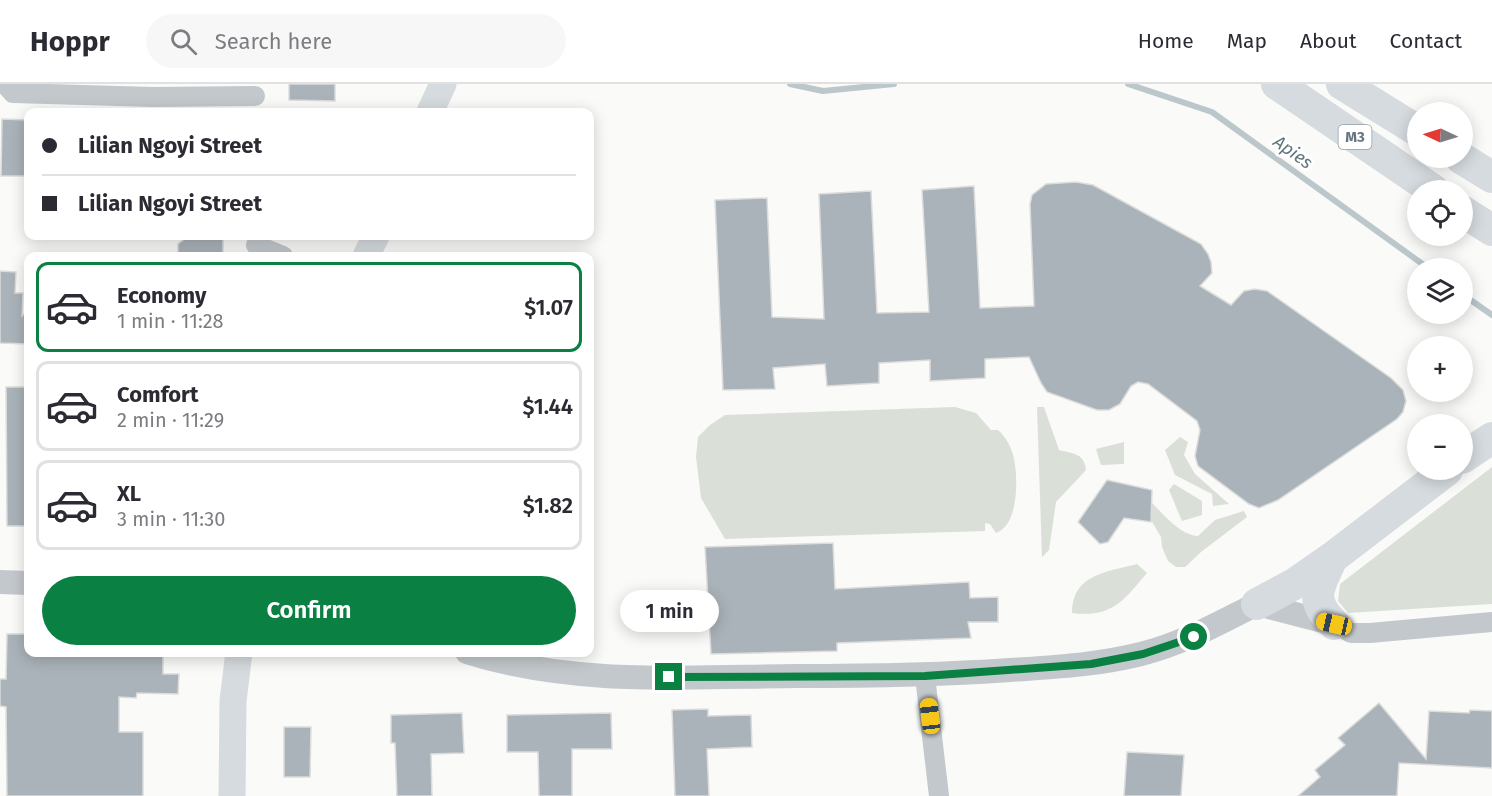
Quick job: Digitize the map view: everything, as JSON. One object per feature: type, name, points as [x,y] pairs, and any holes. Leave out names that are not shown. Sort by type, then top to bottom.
[{"type":"main road","points":[[432,108],[443,84]]},
{"type":"main road","name":"M3","points":[[1277,84],[1418,180]]},
{"type":"main road","name":"M3","points":[[1342,84],[1407,124]]},
{"type":"main road","points":[[1376,84],[1407,111]]},
{"type":"main road","points":[[1473,165],[1492,177]]},
{"type":"main road","points":[[1473,218],[1492,230]]},
{"type":"main road","points":[[1473,451],[1492,438]]},
{"type":"main road","points":[[1257,604],[1296,583],[1332,558],[1434,480]]},
{"type":"main road","points":[[1332,558],[1321,579],[1319,600],[1322,609],[1334,624]]},
{"type":"main road","points":[[232,796],[233,701],[238,657]]},
{"type":"street","points":[[5,84],[13,93],[255,97]]},
{"type":"street","points":[[256,246],[272,252]]},
{"type":"street","points":[[0,582],[24,583]]},
{"type":"street","points":[[486,657],[524,666],[586,675],[925,676],[1091,664],[1143,654],[1194,637],[1257,604],[1334,624],[1351,633],[1492,622]]},
{"type":"street","points":[[925,676],[939,796]]},
{"type":"shaded area","points":[[955,407],[976,413],[991,430],[998,430],[1001,433],[1012,451],[1016,477],[1013,511],[1004,528],[996,533],[990,524],[985,523],[985,531],[725,539],[701,498],[696,457],[698,437],[725,415]]},
{"type":"shaded area","points":[[1037,407],[1044,407],[1059,450],[1081,457],[1086,470],[1056,502],[1049,550],[1042,557]]},
{"type":"shaded area","points":[[1180,437],[1188,442],[1184,455],[1195,474],[1229,504],[1213,506],[1212,494],[1175,475],[1165,450]]},
{"type":"shaded area","points":[[1124,442],[1124,464],[1101,465],[1096,449]]},
{"type":"shaded area","points":[[1492,467],[1492,604],[1348,613],[1338,601],[1340,584]]},
{"type":"shaded area","points":[[1174,484],[1202,501],[1202,515],[1182,521],[1169,490]]},
{"type":"shaded area","points":[[1152,503],[1179,528],[1191,535],[1198,536],[1215,520],[1244,511],[1247,517],[1185,567],[1176,567],[1168,561],[1162,547],[1161,537],[1151,520]]},
{"type":"shaded area","points":[[1137,564],[1147,573],[1116,605],[1097,613],[1072,613],[1078,590],[1085,582],[1103,573]]},
{"type":"building","points":[[289,84],[335,84],[335,101],[289,100]]},
{"type":"building","points":[[2,119],[24,120],[24,176],[1,176]]},
{"type":"building","points":[[1076,182],[1093,185],[1201,244],[1208,254],[1212,273],[1200,286],[1231,305],[1244,291],[1255,289],[1267,291],[1391,378],[1403,390],[1406,401],[1403,412],[1397,419],[1278,500],[1259,508],[1249,504],[1198,466],[1195,456],[1200,430],[1197,421],[1148,384],[1138,382],[1131,386],[1120,404],[1109,410],[1097,410],[1047,392],[1029,357],[985,359],[985,378],[930,381],[930,360],[879,363],[879,383],[827,386],[825,364],[773,368],[775,389],[723,390],[715,200],[767,198],[772,317],[824,319],[819,194],[871,191],[877,313],[929,312],[922,190],[974,186],[980,308],[1034,306],[1030,204],[1032,195],[1046,184]]},
{"type":"building","points":[[183,240],[223,240],[223,252],[178,252],[178,244]]},
{"type":"building","points":[[0,271],[16,272],[15,293],[23,293],[24,344],[0,343]]},
{"type":"building","points":[[6,387],[24,387],[24,526],[7,526]]},
{"type":"building","points":[[1107,480],[1152,490],[1151,522],[1124,518],[1108,542],[1100,544],[1078,522]]},
{"type":"building","points":[[833,543],[835,589],[969,582],[970,598],[998,597],[998,622],[968,622],[971,638],[837,643],[837,651],[711,654],[705,547]]},
{"type":"building","points":[[7,634],[24,634],[24,657],[163,657],[163,674],[179,674],[178,694],[137,693],[136,698],[119,697],[119,732],[143,732],[143,796],[7,796],[6,707],[0,706],[0,679],[6,679]]},
{"type":"building","points":[[1379,703],[1426,759],[1429,711],[1469,713],[1470,710],[1492,711],[1492,768],[1399,763],[1397,796],[1298,796],[1320,777],[1315,770],[1345,745],[1338,738]]},
{"type":"building","points":[[708,709],[708,716],[751,715],[752,747],[707,749],[709,796],[675,796],[672,710]]},
{"type":"building","points":[[462,713],[464,753],[431,754],[432,796],[397,796],[395,743],[391,743],[391,715]]},
{"type":"building","points":[[611,713],[612,749],[572,749],[572,796],[539,796],[538,752],[507,752],[507,715]]},
{"type":"building","points":[[284,727],[311,727],[310,777],[284,777]]},
{"type":"building","points":[[1127,752],[1184,755],[1181,796],[1124,796]]},
{"type":"waterway","name":"Apies","points":[[790,84],[823,91],[894,84]]},
{"type":"waterway","name":"Apies","points":[[1128,84],[1212,112],[1414,258]]},
{"type":"waterway","name":"Apies","points":[[1473,302],[1492,315]]},
{"type":"route","points":[[669,677],[925,676],[1091,664],[1143,654],[1194,637]]}]
